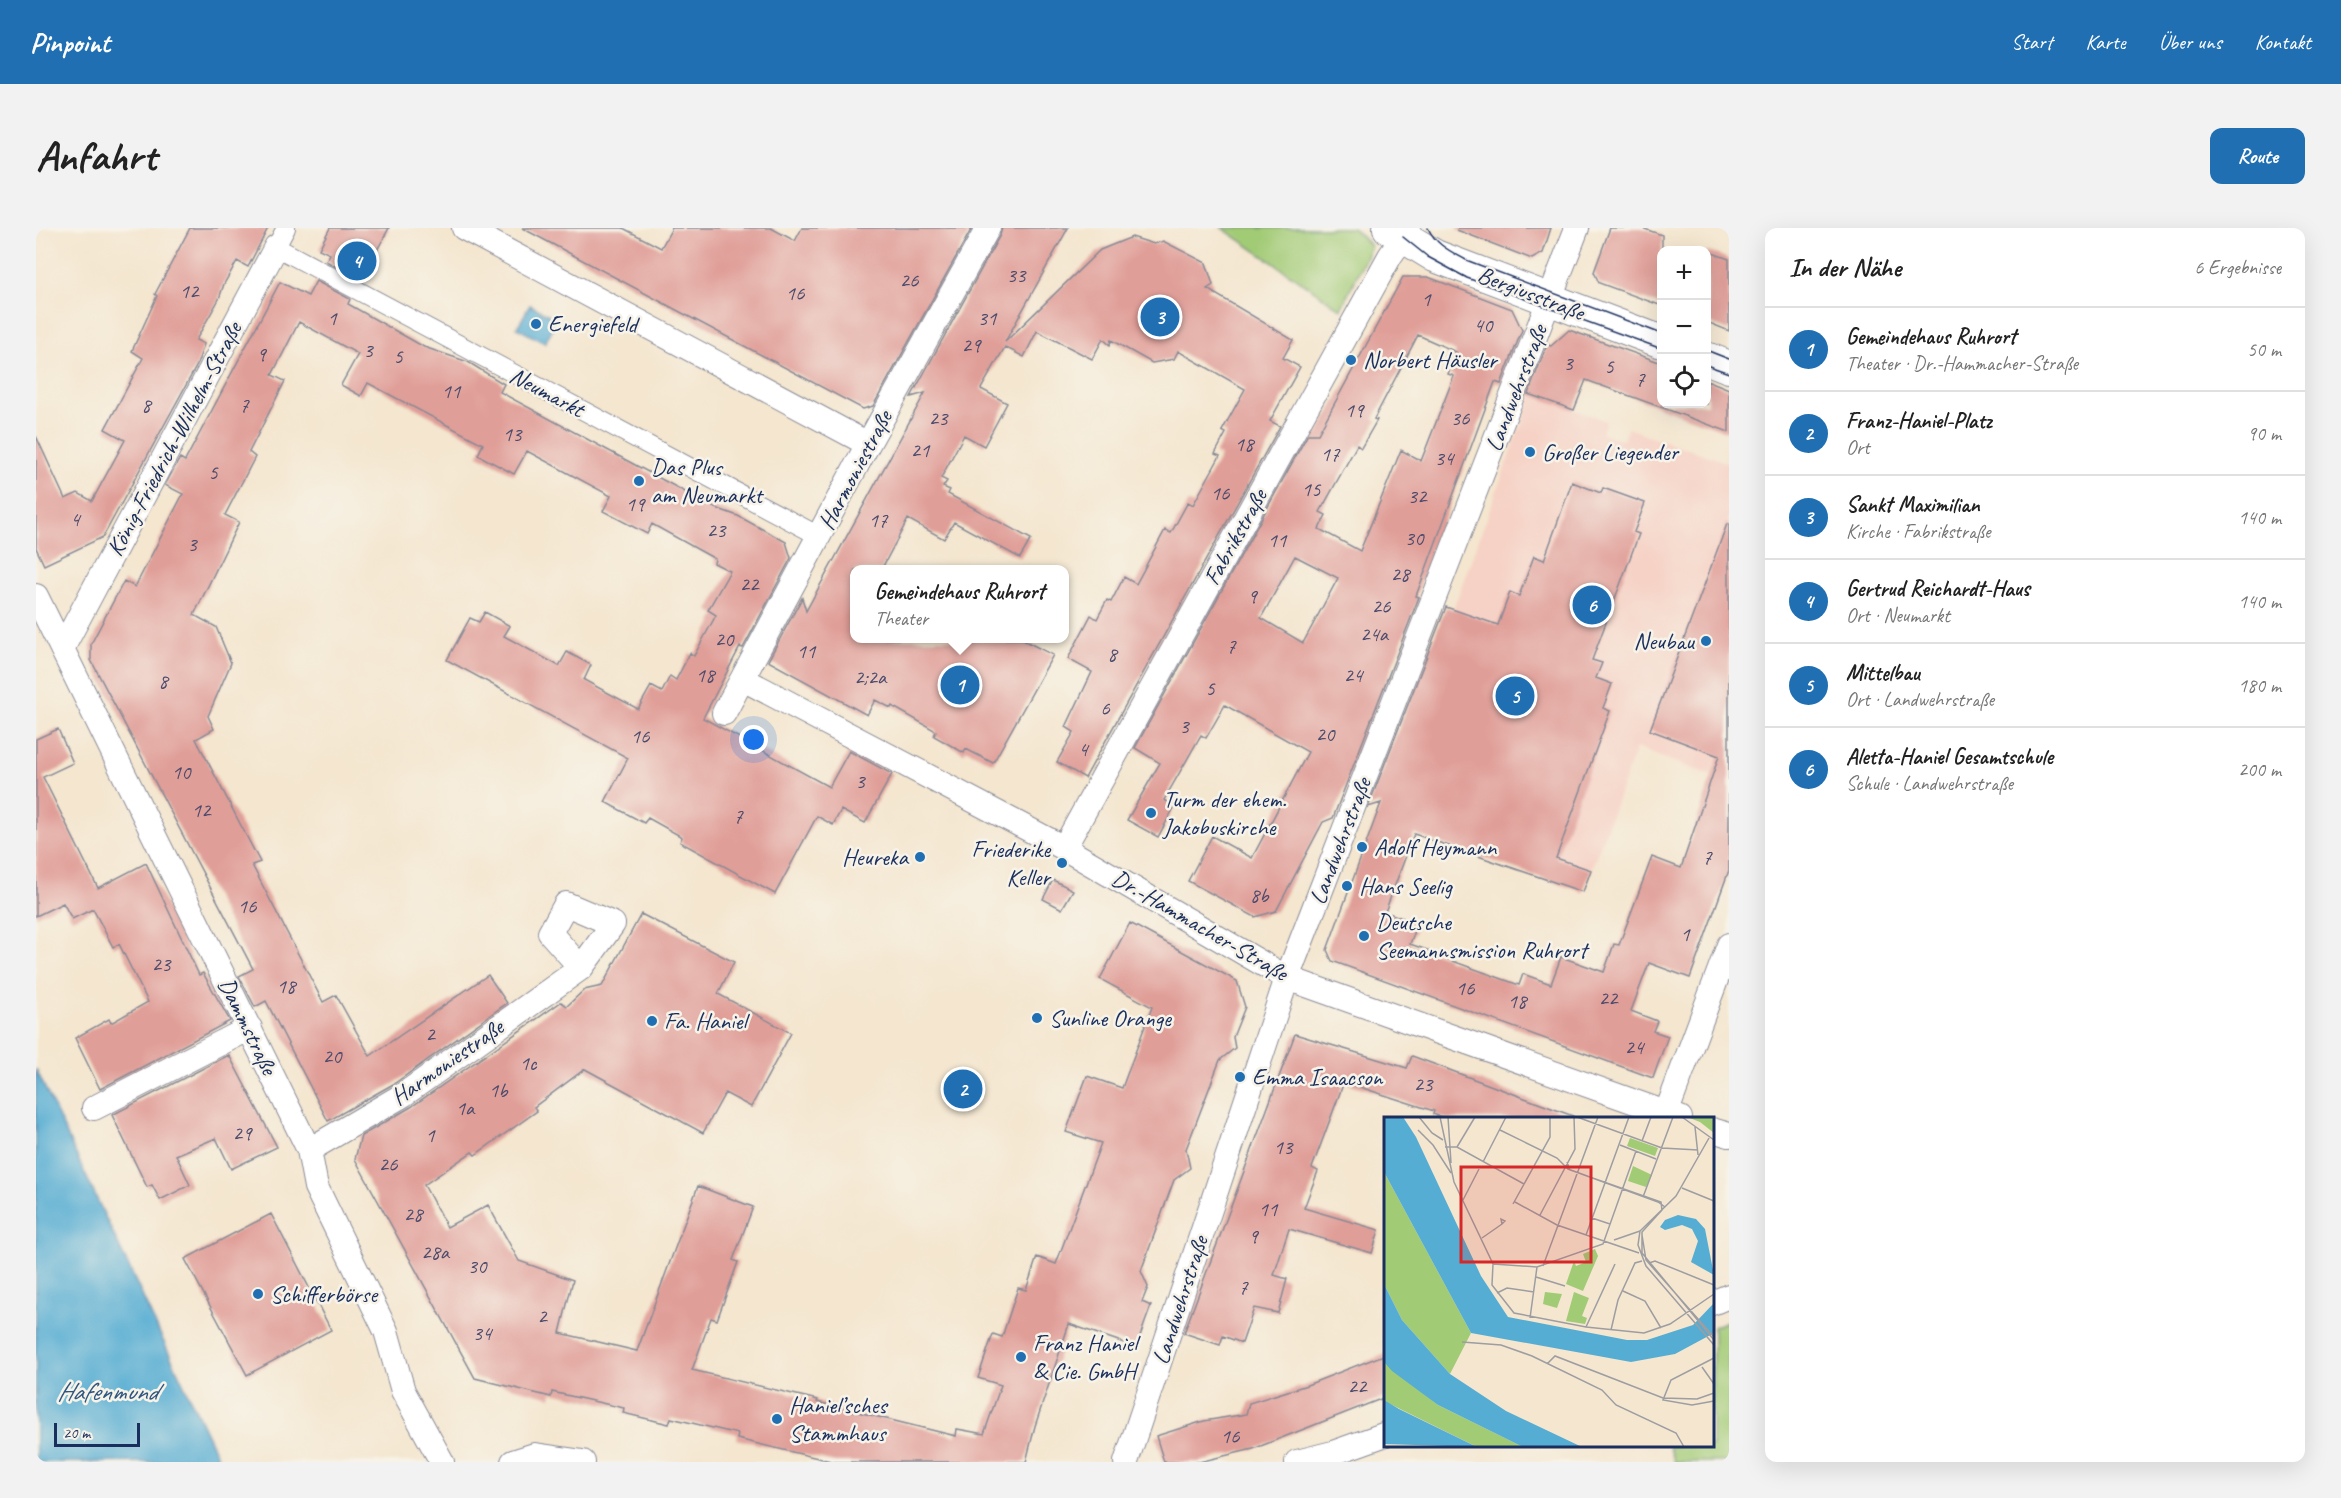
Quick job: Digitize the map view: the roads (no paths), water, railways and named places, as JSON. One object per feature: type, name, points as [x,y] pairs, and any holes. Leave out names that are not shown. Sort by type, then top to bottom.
[{"type":"street","points":[[464,228],[868,444]]},
{"type":"street","name":"Harmoniestraße","points":[[724,713],[868,444],[988,228]]},
{"type":"street","name":"Landwehrstraße","points":[[1126,1462],[1287,978],[1577,228]]},
{"type":"street","name":"Bergiusstraße","points":[[1400,231],[1435,256],[1657,340]]},
{"type":"street","name":"Fabrikstraße","points":[[1064,848],[1390,256],[1400,231]]},
{"type":"street","name":"Neumarkt","points":[[281,238],[819,536]]},
{"type":"street","name":"König-Friedrich-Wilhelm-Straße","points":[[62,649],[281,238]]},
{"type":"street","points":[[1711,360],[1729,367]]},
{"type":"street","name":"Dammstraße","points":[[36,596],[309,1150],[316,1187],[386,1331],[403,1391],[442,1462]]},
{"type":"street","name":"Dr.-Hammacher-Straße","points":[[743,679],[1064,848],[1287,978],[1673,1116]]},
{"type":"street","points":[[1673,1116],[1729,945]]},
{"type":"street","name":"Harmoniestraße","points":[[309,1150],[403,1095],[581,968]]},
{"type":"street","points":[[94,1108],[250,1028]]},
{"type":"street","points":[[1714,1130],[1729,1135]]},
{"type":"street","points":[[1714,1303],[1729,1296]]},
{"type":"street","points":[[1297,1462],[1333,1453],[1384,1435]]},
{"type":"street","points":[[513,1462],[535,1455],[584,1462]]},
{"type":"water","points":[[530,305],[557,319],[545,343],[517,328]]},
{"type":"water","name":"Hafenmund","points":[[36,1069],[220,1462],[36,1462]]},
{"type":"tram line","points":[[1428,228],[1439,243],[1466,260],[1657,332]]},
{"type":"tram line","points":[[1403,237],[1428,257],[1467,278],[1657,347]]},
{"type":"tram line","points":[[1711,352],[1729,359]]},
{"type":"tram line","points":[[1711,367],[1729,373]]},
{"type":"place","name":"Gertrud Reichardt-Haus","points":[[357,261]]},
{"type":"place","name":"Sankt Maximilian","points":[[1160,317]]},
{"type":"place","name":"Energiefeld","points":[[536,324]]},
{"type":"place","name":"Norbert Häusler","points":[[1351,360]]},
{"type":"place","name":"Großer Liegender","points":[[1530,452]]},
{"type":"place","name":"Das Plus am Neumarkt","points":[[639,481]]},
{"type":"place","name":"Aletta-Haniel Gesamtschule","points":[[1592,605]]},
{"type":"place","name":"Neubau","points":[[1706,641]]},
{"type":"place","name":"Gemeindehaus Ruhrort","points":[[960,685]]},
{"type":"place","name":"Mittelbau","points":[[1515,696]]},
{"type":"place","name":"Turm der ehem. Jakobuskirche","points":[[1151,813]]},
{"type":"place","name":"Adolf Heymann","points":[[1362,847]]},
{"type":"place","name":"Heureka","points":[[920,857]]},
{"type":"place","name":"Friederike Keller","points":[[1062,863]]},
{"type":"place","name":"Hans Seelig","points":[[1347,886]]},
{"type":"place","name":"Deutsche Seemannsmission Ruhrort","points":[[1364,936]]},
{"type":"place","name":"Sunline Orange","points":[[1037,1018]]},
{"type":"place","name":"Fa. Haniel","points":[[652,1021]]},
{"type":"place","name":"Emma Isaacson","points":[[1240,1077]]},
{"type":"place","name":"Franz-Haniel-Platz","points":[[963,1089]]},
{"type":"place","name":"Schifferbörse","points":[[258,1294]]},
{"type":"place","name":"Franz Haniel & Cie. GmbH","points":[[1021,1357]]},
{"type":"place","name":"Haniel’sches Stammhaus","points":[[777,1419]]}]
